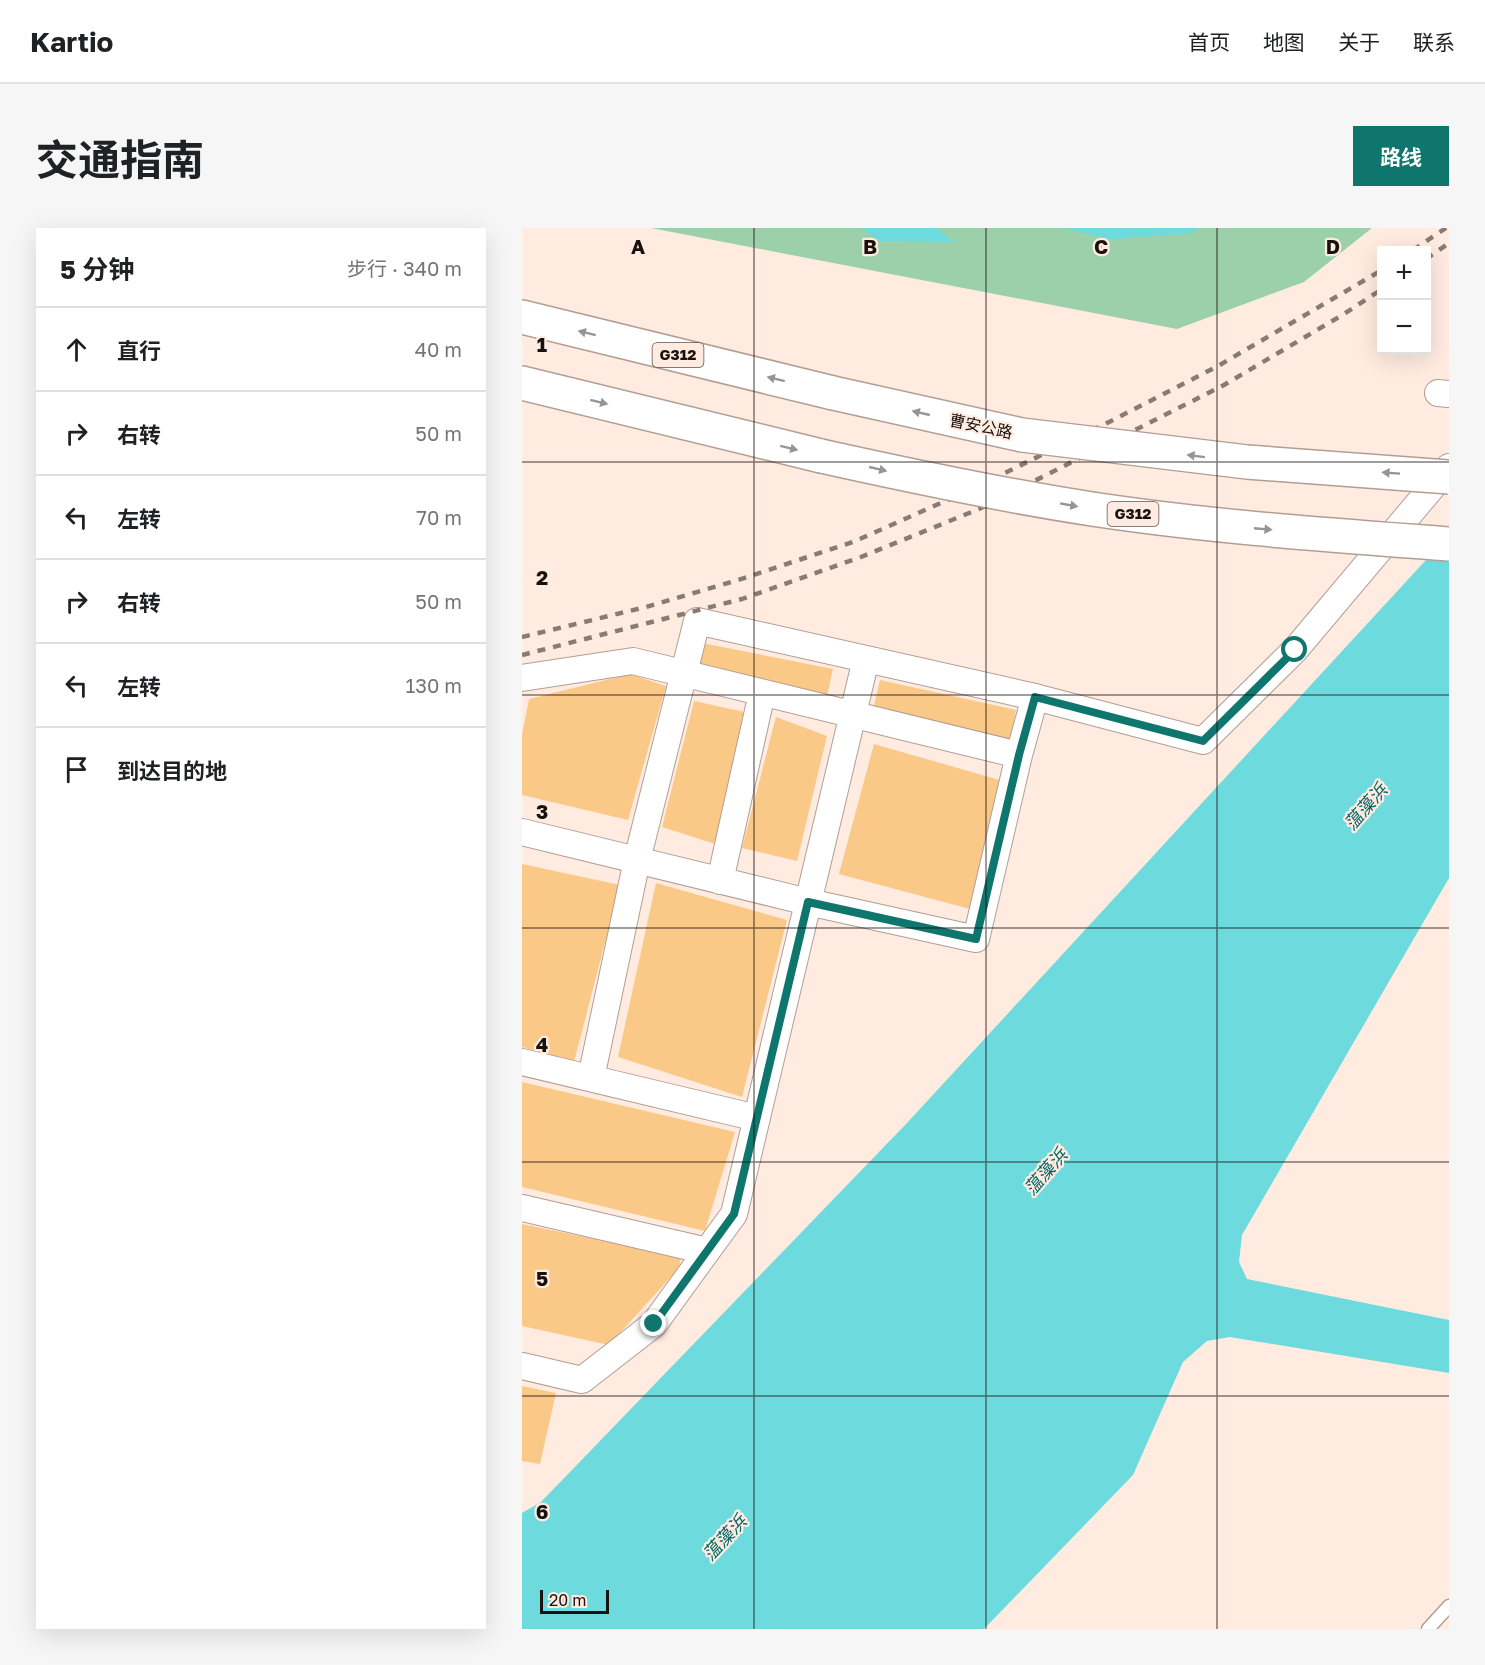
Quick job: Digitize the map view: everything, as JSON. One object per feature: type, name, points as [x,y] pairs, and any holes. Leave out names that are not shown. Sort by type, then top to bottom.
[{"type":"highway","name":"曹安公路","points":[[522,316],[833,393],[1022,435],[1247,462],[1449,477]]},
{"type":"highway","name":"G312","points":[[522,383],[942,483],[1093,509],[1246,528],[1449,544]]},
{"type":"street","points":[[591,1078],[638,860],[697,621],[1035,697],[1203,741],[1295,650],[1449,467]]},
{"type":"street","points":[[522,1366],[582,1380],[654,1324],[734,1214],[866,659]]},
{"type":"street","points":[[522,678],[633,661],[1019,755]]},
{"type":"street","points":[[720,881],[762,693]]},
{"type":"street","points":[[522,832],[808,902],[976,939],[1019,755],[1035,697]]},
{"type":"street","points":[[522,1062],[757,1118]]},
{"type":"street","points":[[522,1208],[707,1251]]},
{"type":"lane","points":[[1428,1629],[1449,1606]]},
{"type":"green space","points":[[651,228],[1372,228],[1304,282],[1177,329]]},
{"type":"water","points":[[860,228],[936,228],[954,242],[880,241]]},
{"type":"water","points":[[1062,228],[1198,228],[1192,233],[1109,239]]},
{"type":"water","name":"蕰藻浜","points":[[1449,535],[1449,878],[1242,1235],[1239,1262],[1247,1279],[1449,1320],[1449,1373],[1230,1337],[1207,1341],[1183,1362],[1133,1475],[984,1629],[522,1629],[522,1513],[541,1502],[907,1123]]},
{"type":"building","points":[[702,643],[833,669],[827,696],[700,669]]},
{"type":"building","points":[[630,674],[666,686],[628,820],[522,795],[522,735],[529,699]]},
{"type":"building","points":[[880,680],[1016,710],[1010,740],[873,710]]},
{"type":"building","points":[[694,701],[744,712],[715,844],[662,827]]},
{"type":"building","points":[[776,717],[827,736],[797,861],[742,848]]},
{"type":"building","points":[[874,744],[1003,781],[970,909],[839,874]]},
{"type":"building","points":[[522,864],[620,885],[574,1062],[522,1047]]},
{"type":"building","points":[[656,883],[787,920],[742,1097],[618,1057]]},
{"type":"building","points":[[522,1082],[735,1132],[705,1231],[522,1187]]},
{"type":"building","points":[[522,1224],[681,1257],[679,1268],[609,1345],[522,1326]]},
{"type":"building","points":[[522,1386],[556,1393],[540,1464],[522,1461]]},
{"type":"railway","points":[[1419,246],[1446,228]]},
{"type":"railway","points":[[1431,256],[1449,243]]},
{"type":"railway","points":[[522,637],[646,607],[738,580],[853,542],[970,490],[1115,419],[1218,366],[1377,273]]},
{"type":"railway","points":[[522,655],[742,599],[861,557],[979,509],[1224,385],[1377,292]]},
{"type":"route","points":[[654,1324],[734,1214],[808,902],[976,939],[1019,755],[1035,697],[1203,741],[1295,650]]}]
